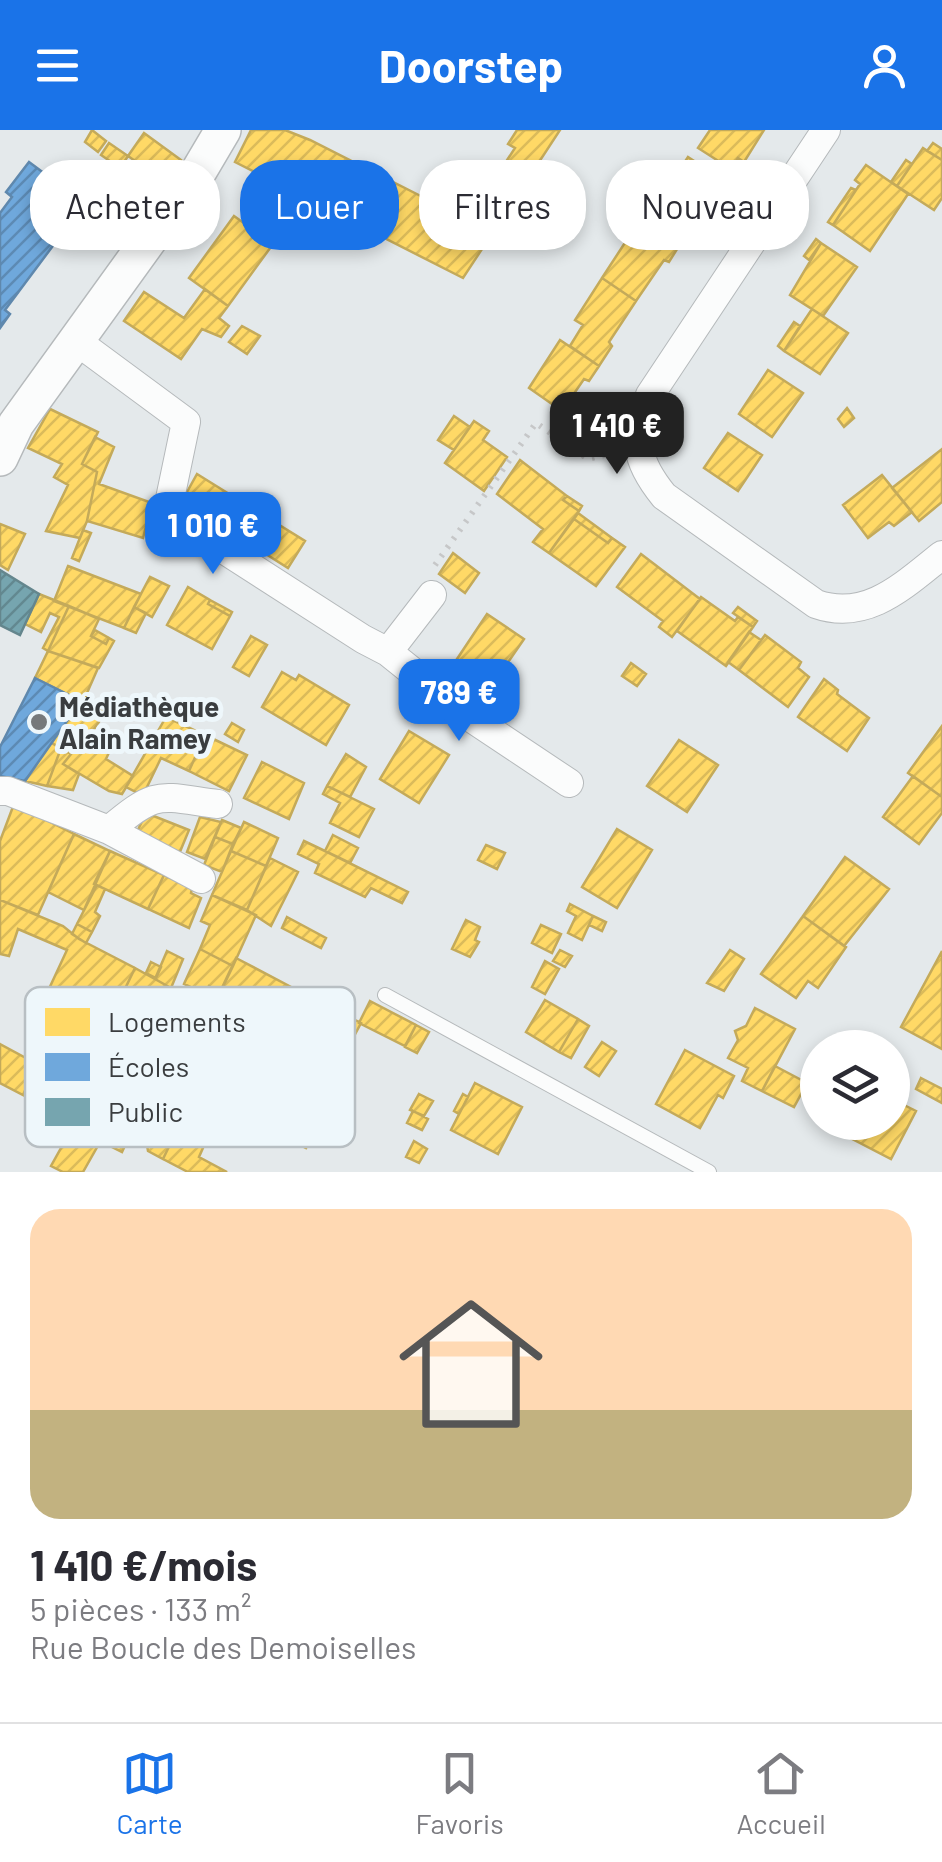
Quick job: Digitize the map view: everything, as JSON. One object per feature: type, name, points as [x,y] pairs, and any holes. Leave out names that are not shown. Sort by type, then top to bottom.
[{"type":"street","points":[[0,458],[16,424],[200,169],[223,130]]},
{"type":"street","points":[[826,130],[650,395],[640,422],[638,446],[646,473],[664,496],[816,604],[834,610],[862,607],[889,597],[942,555]]},
{"type":"street","points":[[75,340],[186,422],[167,513],[388,652],[464,713],[569,782]]},
{"type":"street","points":[[388,652],[432,595]]},
{"type":"street","points":[[0,792],[8,791],[109,830],[201,879]]},
{"type":"street","points":[[109,830],[157,796],[218,804]]},
{"type":"lane","points":[[384,995],[709,1172]]},
{"type":"path","points":[[432,595],[428,574],[536,423],[588,459],[638,446]]},
{"type":"building: Logements","points":[[92,130],[106,141],[98,152],[85,142]]},
{"type":"building: Logements","points":[[251,130],[285,130],[350,160],[240,160],[240,165],[235,162]]},
{"type":"building: Logements","points":[[517,130],[560,130],[540,160],[507,160],[515,148],[508,144]]},
{"type":"building: Logements","points":[[710,130],[764,130],[745,160],[717,160],[698,148]]},
{"type":"building: Logements","points":[[144,133],[181,160],[134,160],[128,156]]},
{"type":"building: Logements","points":[[109,143],[128,156],[125,160],[108,160],[101,155]]},
{"type":"building: Logements","points":[[933,143],[942,149],[942,160],[927,151]]},
{"type":"building: Logements","points":[[923,148],[942,160],[942,198],[934,210],[897,186]]},
{"type":"building: Logements","points":[[906,160],[912,164],[897,186],[891,182]]},
{"type":"building: Logements","points":[[866,165],[908,194],[870,251],[833,225],[860,184],[855,180]]},
{"type":"building: Logements","points":[[399,185],[419,195],[419,250],[481,250],[463,278],[399,245]]},
{"type":"building: Logements","points":[[851,188],[856,190],[833,225],[828,222]]},
{"type":"building: Logements","points":[[234,216],[240,220],[240,250],[269,250],[228,306],[189,278],[209,250],[220,250],[220,235]]},
{"type":"building: Logements","points":[[816,239],[821,243],[809,260],[804,256]]},
{"type":"building: Logements","points":[[821,243],[857,267],[823,316],[790,295]]},
{"type":"building: Logements","points":[[620,250],[676,250],[669,262],[664,260],[636,301],[602,278]]},
{"type":"building: Logements","points":[[602,278],[636,301],[609,342],[612,346],[599,366],[570,346],[583,325],[575,320]]},
{"type":"building: Logements","points":[[205,289],[228,306],[219,318],[229,326],[221,337],[202,329],[181,359],[124,321],[144,292],[184,318]]},
{"type":"building: Logements","points":[[812,309],[848,333],[820,374],[784,351]]},
{"type":"building: Logements","points":[[794,322],[800,326],[784,351],[778,346]]},
{"type":"building: Logements","points":[[242,326],[260,336],[247,354],[229,342]]},
{"type":"building: Logements","points":[[560,340],[599,366],[589,381],[584,379],[562,411],[529,388]]},
{"type":"building: Logements","points":[[768,370],[803,393],[772,437],[739,414]]},
{"type":"building: Logements","points":[[847,408],[854,418],[844,427],[838,419]]},
{"type":"building: Logements","points":[[50,409],[98,432],[82,464],[97,472],[80,538],[46,531],[68,485],[54,477],[62,464],[28,448]]},
{"type":"building: Logements","points":[[454,416],[470,427],[454,450],[438,440]]},
{"type":"building: Logements","points":[[474,421],[489,431],[483,440],[507,457],[484,491],[445,463]]},
{"type":"building: Logements","points":[[728,433],[762,455],[738,491],[704,468]]},
{"type":"building: Logements","points":[[95,437],[114,447],[99,484],[152,503],[143,538],[87,521],[97,472],[82,464]]},
{"type":"building: Logements","points":[[942,449],[942,502],[919,521],[892,488]]},
{"type":"building: Logements","points":[[520,460],[567,496],[563,500],[579,511],[549,553],[533,542],[543,529],[497,494]]},
{"type":"building: Logements","points":[[197,474],[305,541],[288,568],[182,501]]},
{"type":"building: Logements","points":[[882,475],[912,512],[894,526],[889,522],[868,538],[843,505]]},
{"type":"building: Logements","points":[[567,496],[582,506],[579,511],[563,500]]},
{"type":"building: Logements","points":[[578,513],[612,538],[608,543],[574,519]]},
{"type":"building: Logements","points":[[574,519],[608,543],[612,538],[625,547],[596,586],[549,553]]},
{"type":"building: Logements","points":[[0,524],[25,534],[8,570],[0,565]]},
{"type":"building: Logements","points":[[83,530],[91,533],[79,561],[72,558]]},
{"type":"building: Logements","points":[[453,553],[479,573],[465,593],[439,574]]},
{"type":"building: Logements","points":[[641,554],[700,599],[672,637],[659,627],[663,621],[617,587]]},
{"type":"building: Logements","points":[[68,566],[141,594],[124,628],[54,601]]},
{"type":"building: Logements","points":[[150,577],[169,586],[152,617],[134,607]]},
{"type":"building: Logements","points":[[188,587],[230,616],[212,649],[167,625]]},
{"type":"building: Logements","points":[[39,594],[69,606],[48,651],[43,648],[59,617],[50,613],[41,632],[25,624]]},
{"type":"building: Logements","points":[[701,597],[735,621],[738,617],[753,627],[726,666],[677,631]]},
{"type":"building: Logements","points":[[210,600],[232,612],[230,616],[208,604]]},
{"type":"building: Logements","points":[[69,606],[99,619],[91,636],[106,644],[109,638],[114,641],[99,668],[48,651]]},
{"type":"building: Logements","points":[[134,607],[146,613],[136,633],[124,628]]},
{"type":"building: Logements","points":[[738,607],[757,621],[753,627],[733,613]]},
{"type":"building: Logements","points":[[487,614],[524,639],[491,687],[455,662]]},
{"type":"building: Logements","points":[[95,630],[109,638],[106,644],[91,636]]},
{"type":"building: Logements","points":[[749,632],[761,640],[739,670],[728,662]]},
{"type":"building: Logements","points":[[765,635],[801,662],[798,668],[809,677],[788,707],[739,670]]},
{"type":"building: Logements","points":[[251,636],[267,645],[249,676],[233,667]]},
{"type":"building: Logements","points":[[48,651],[98,668],[83,702],[35,678]]},
{"type":"building: Logements","points":[[631,663],[646,674],[637,686],[622,676]]},
{"type":"building: Logements","points":[[282,672],[296,680],[299,675],[349,705],[326,745],[262,707]]},
{"type":"building: Logements","points":[[824,679],[869,718],[847,751],[798,717]]},
{"type":"building: Logements","points":[[81,701],[105,713],[90,735],[111,748],[106,759],[133,776],[122,794],[109,791],[63,764],[71,754],[50,742]]},
{"type":"building: Logements","points":[[166,717],[205,735],[189,771],[161,758],[146,789],[138,793],[126,787]]},
{"type":"building: Logements","points":[[232,723],[244,730],[238,742],[225,734]]},
{"type":"building: Logements","points":[[942,726],[942,797],[908,773]]},
{"type":"building: Logements","points":[[409,731],[449,755],[419,803],[380,779]]},
{"type":"building: Logements","points":[[205,735],[247,755],[229,791],[189,771]]},
{"type":"building: Logements","points":[[679,740],[718,765],[687,812],[647,786]]},
{"type":"building: Logements","points":[[50,742],[61,748],[47,786],[25,781]]},
{"type":"building: Logements","points":[[61,748],[71,754],[63,764],[79,774],[73,790],[47,786]]},
{"type":"building: Logements","points":[[346,754],[366,767],[350,797],[327,786]]},
{"type":"building: Logements","points":[[262,762],[304,783],[289,819],[244,798]]},
{"type":"building: Logements","points":[[913,776],[942,797],[942,813],[919,844],[883,817]]},
{"type":"building: Logements","points":[[327,786],[374,809],[359,837],[330,823],[340,803],[323,794]]},
{"type":"building: Logements","points":[[14,804],[74,834],[38,915],[0,900],[0,841]]},
{"type":"building: Logements","points":[[146,813],[189,830],[179,854],[135,836]]},
{"type":"building: Logements","points":[[200,817],[221,822],[205,859],[187,852]]},
{"type":"building: Logements","points":[[222,820],[241,828],[233,844],[215,837]]},
{"type":"building: Logements","points":[[244,822],[278,838],[266,866],[231,851]]},
{"type":"building: Logements","points":[[617,829],[652,850],[617,908],[582,887]]},
{"type":"building: Logements","points":[[74,834],[110,851],[84,910],[48,892]]},
{"type":"building: Logements","points":[[333,835],[358,848],[350,863],[325,851]]},
{"type":"building: Logements","points":[[215,837],[233,844],[222,872],[204,865]]},
{"type":"building: Logements","points":[[304,841],[408,892],[402,903],[371,888],[365,897],[315,873],[319,864],[298,854]]},
{"type":"building: Logements","points":[[486,845],[505,853],[497,869],[478,860]]},
{"type":"building: Logements","points":[[110,851],[164,875],[148,909],[94,884]]},
{"type":"building: Logements","points":[[231,851],[266,866],[247,910],[212,895]]},
{"type":"building: Logements","points":[[845,857],[889,889],[844,946],[803,916]]},
{"type":"building: Logements","points":[[270,858],[298,872],[271,926],[247,910]]},
{"type":"building: Logements","points":[[164,875],[192,888],[191,893],[201,898],[189,928],[148,909]]},
{"type":"building: Logements","points":[[97,885],[105,889],[95,912],[100,916],[92,932],[77,924]]},
{"type":"building: Logements","points":[[212,895],[256,915],[233,966],[200,949],[210,925],[201,921]]},
{"type":"building: Logements","points":[[0,900],[63,926],[79,939],[135,968],[126,987],[50,987],[67,950],[18,929],[9,956],[0,954]]},
{"type":"building: Logements","points":[[570,904],[593,916],[582,940],[568,933],[576,916],[567,911]]},
{"type":"building: Logements","points":[[593,916],[606,922],[602,931],[589,925]]},
{"type":"building: Logements","points":[[803,916],[846,947],[818,988],[808,981],[796,998],[761,974]]},
{"type":"building: Logements","points":[[287,917],[326,938],[321,948],[282,928]]},
{"type":"building: Logements","points":[[466,920],[480,927],[475,940],[479,942],[470,957],[452,949]]},
{"type":"building: Logements","points":[[77,924],[92,932],[86,943],[72,934]]},
{"type":"building: Logements","points":[[541,925],[561,934],[552,953],[532,943]]},
{"type":"building: Logements","points":[[200,949],[233,966],[223,987],[184,984]]},
{"type":"building: Logements","points":[[560,950],[572,956],[565,967],[553,961]]},
{"type":"building: Logements","points":[[730,950],[744,959],[724,991],[707,983]]},
{"type":"building: Logements","points":[[167,951],[183,959],[171,987],[155,979]]},
{"type":"building: Logements","points":[[942,951],[942,1049],[901,1027]]},
{"type":"building: Logements","points":[[236,958],[291,987],[222,987]]},
{"type":"building: Logements","points":[[545,961],[559,969],[545,994],[532,987]]},
{"type":"building: Logements","points":[[151,962],[161,967],[156,978],[146,973]]},
{"type":"building: Logements","points":[[135,968],[169,987],[126,987]]},
{"type":"building: Logements","points":[[545,1000],[578,1019],[559,1052],[526,1032]]},
{"type":"building: Logements","points":[[370,1001],[416,1025],[405,1046],[359,1023]]},
{"type":"building: Logements","points":[[755,1008],[795,1029],[762,1091],[742,1081],[748,1068],[728,1058],[738,1040],[735,1031],[746,1026]]},
{"type":"building: Logements","points":[[578,1019],[589,1026],[571,1058],[559,1052]]},
{"type":"building: Logements","points":[[416,1025],[429,1032],[417,1053],[405,1047]]},
{"type":"building: Logements","points":[[602,1042],[616,1051],[599,1076],[585,1067]]},
{"type":"building: Logements","points":[[0,1044],[25,1058],[25,1091],[23,1095],[0,1083]]},
{"type":"building: Logements","points":[[685,1050],[734,1076],[700,1128],[656,1104]]},
{"type":"building: Logements","points":[[775,1066],[800,1079],[800,1096],[794,1107],[762,1091]]},
{"type":"building: Logements","points":[[921,1078],[942,1089],[942,1103],[916,1089]]},
{"type":"building: Logements","points":[[475,1083],[522,1107],[498,1154],[451,1130]]},
{"type":"building: Logements","points":[[419,1094],[433,1101],[424,1116],[410,1110]]},
{"type":"building: Logements","points":[[463,1094],[468,1097],[459,1114],[454,1111]]},
{"type":"building: Logements","points":[[413,1111],[428,1119],[422,1130],[407,1123]]},
{"type":"building: Logements","points":[[854,1140],[901,1140],[891,1159]]},
{"type":"building: Logements","points":[[414,1141],[427,1149],[419,1163],[406,1157]]},
{"type":"building: Logements","points":[[62,1147],[97,1147],[83,1172],[63,1172],[51,1166]]},
{"type":"building: Logements","points":[[147,1147],[169,1147],[163,1159]]},
{"type":"building: Logements","points":[[169,1147],[203,1147],[199,1157],[227,1172],[188,1172],[163,1159]]},
{"type":"building: Écoles","points":[[30,163],[30,250],[50,250],[5,310],[10,314],[0,328],[0,213],[12,197],[6,192]]},
{"type":"building: Écoles","name":"Médiathèque Alain Ramey","points":[[35,678],[81,701],[25,781],[0,776],[0,747]]},
{"type":"building: Public","points":[[0,570],[39,594],[20,635],[0,625]]},
{"type":"place","name":"Médiathèque Alain Ramey","points":[[39,722]]}]
